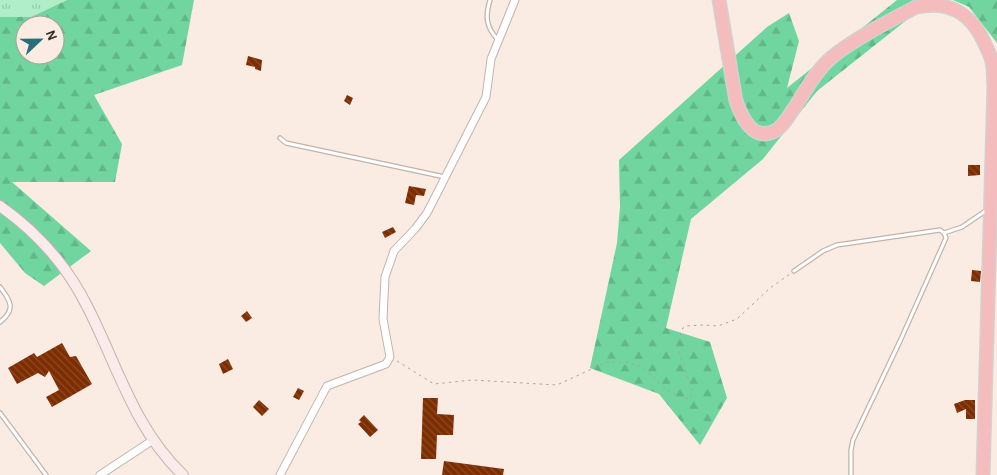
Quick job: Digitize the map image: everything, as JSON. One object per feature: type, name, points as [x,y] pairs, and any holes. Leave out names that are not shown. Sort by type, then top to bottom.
[{"type":"highway","points":[[719,0],[736,101],[740,113],[746,124],[764,134],[774,131],[783,125],[815,76],[830,58],[848,45],[904,13],[928,2],[941,2],[957,7],[972,19],[982,36],[992,60],[994,85],[990,208],[993,265],[983,475]]},
{"type":"street","points":[[280,475],[327,386],[386,364],[390,357],[383,319],[385,277],[394,251],[428,213],[486,97],[491,60],[515,0]]},
{"type":"street","points":[[0,206],[16,217],[62,265],[87,305],[132,405],[153,440],[183,475]]},
{"type":"street","points":[[100,475],[153,440]]},
{"type":"lane","points":[[490,0],[487,18],[489,31],[499,41]]},
{"type":"lane","points":[[280,138],[286,143],[445,177]]},
{"type":"lane","points":[[944,233],[962,227],[990,208]]},
{"type":"lane","points":[[794,271],[822,251],[837,245],[940,230],[946,238],[901,340],[853,440],[851,475]]},
{"type":"lane","points":[[0,287],[8,298],[10,309],[8,316],[0,322]]},
{"type":"lane","points":[[0,413],[46,475]]},
{"type":"path","points":[[390,357],[434,384],[472,380],[557,385],[607,362],[627,362],[642,367],[667,390],[689,399],[693,392],[678,346],[682,329],[686,326],[718,326],[737,319],[770,288],[794,271]]},
{"type":"green space","points":[[0,0],[67,0],[35,15],[0,17]]},
{"type":"green space","points":[[67,0],[194,0],[182,65],[94,95],[122,144],[115,182],[12,182],[91,251],[44,286],[25,273],[0,243],[0,17],[15,17],[15,65],[65,65],[65,15],[35,15]]},
{"type":"green space","points":[[897,0],[932,0],[817,91],[763,159],[691,219],[666,328],[710,342],[727,398],[700,445],[659,394],[590,368],[617,243],[620,207],[619,160],[767,27],[789,13],[799,41],[787,88]]},
{"type":"green space","points":[[953,0],[997,0],[997,43],[969,7]]},
{"type":"building","points":[[248,56],[262,60],[261,71],[246,65]]},
{"type":"building","points":[[347,95],[353,98],[350,105],[344,101]]},
{"type":"building","points":[[968,165],[980,165],[980,175],[968,176]]},
{"type":"building","points":[[409,186],[426,189],[424,196],[416,195],[414,205],[405,203]]},
{"type":"building","points":[[393,227],[396,232],[385,238],[382,232]]},
{"type":"building","points":[[972,270],[981,271],[980,282],[971,281]]},
{"type":"building","points":[[247,311],[252,318],[246,322],[241,316]]},
{"type":"building","points":[[62,343],[70,357],[76,356],[92,384],[52,407],[46,397],[59,390],[49,371],[45,377],[38,373],[17,384],[8,368],[34,353],[37,357]]},
{"type":"building","points":[[228,359],[233,369],[223,374],[219,364]]},
{"type":"building","points":[[298,388],[304,391],[299,400],[293,397]]},
{"type":"building","points":[[423,398],[438,398],[437,414],[454,415],[453,435],[437,435],[436,459],[421,459]]},
{"type":"building","points":[[259,400],[269,409],[262,416],[253,407]]},
{"type":"building","points":[[965,400],[975,400],[975,419],[966,419],[966,409],[957,413],[954,404]]},
{"type":"building","points":[[364,415],[378,430],[370,437],[358,424]]},
{"type":"building","points":[[444,461],[504,469],[503,475],[442,475]]}]
